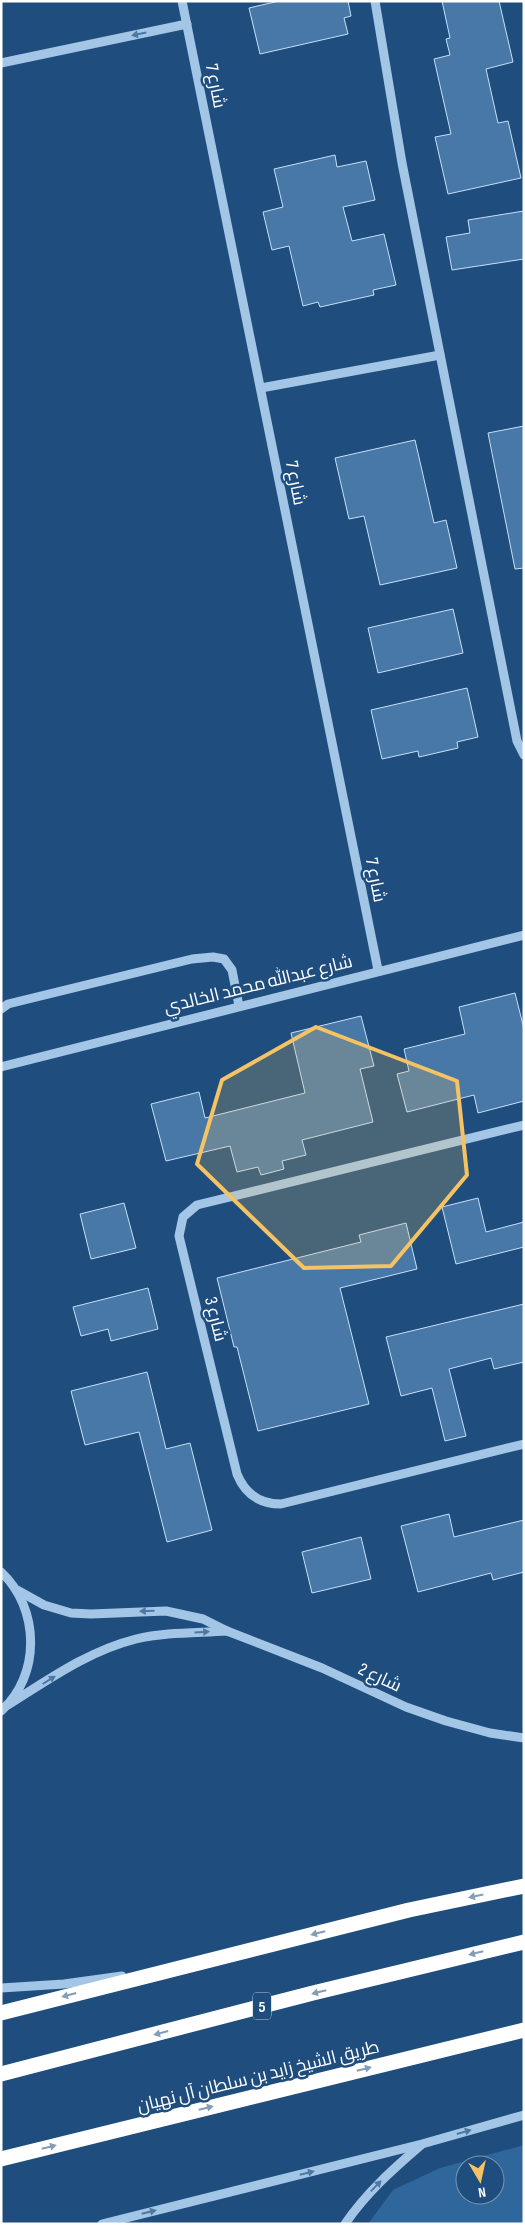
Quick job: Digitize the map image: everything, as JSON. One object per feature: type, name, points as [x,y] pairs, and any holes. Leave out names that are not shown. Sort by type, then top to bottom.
[{"type":"highway","points":[[1,2013],[409,1910],[524,1886]]},
{"type":"highway","name":"5","points":[[1,2074],[313,1993],[524,1942]]},
{"type":"highway","name":"طريق الشيخ زايد بن سلطان آل نهيان","points":[[4,2158],[524,2030]]},
{"type":"street","name":"شارع 7","points":[[182,1],[378,970]]},
{"type":"street","points":[[375,1],[402,163],[440,356],[517,741],[524,755]]},
{"type":"street","points":[[1,64],[187,24]]},
{"type":"street","points":[[260,388],[440,356]]},
{"type":"street","name":"شارع عبدالله محمد الخالدي","points":[[1,1067],[378,970],[524,935]]},
{"type":"street","points":[[1,1009],[8,1004],[192,959],[214,957],[224,959],[232,970],[239,1006]]},
{"type":"street","name":"شارع 3","points":[[524,1125],[198,1205],[184,1217],[179,1236],[237,1474],[244,1488],[255,1498],[263,1502],[281,1504],[524,1444]]},
{"type":"street","points":[[1,1572],[17,1590],[27,1612],[32,1637],[30,1661],[22,1685],[4,1708]]},
{"type":"street","name":"شارع 2","points":[[17,1590],[44,1605],[71,1613],[166,1611],[203,1619],[227,1631],[322,1668],[406,1706],[446,1721],[490,1733],[524,1738]]},
{"type":"street","name":"شارع 2","points":[[4,1708],[76,1662],[135,1640],[163,1635],[227,1631]]},
{"type":"street","points":[[1,1988],[64,1984],[167,1970]]},
{"type":"street","points":[[102,2224],[422,2144],[524,2115]]},
{"type":"street","points":[[345,2224],[367,2196],[391,2171],[422,2144]]},
{"type":"highlighted area","points":[[316,1027],[457,1081],[467,1175],[391,1266],[304,1268],[197,1164],[222,1080]]},
{"type":"shaded area","points":[[524,2145],[524,2224],[368,2224],[393,2190],[440,2168],[455,2164],[455,2205],[505,2205],[505,2155],[487,2155]]},
{"type":"building","points":[[279,1],[348,1],[351,16],[344,18],[348,34],[260,54],[249,8]]},
{"type":"building","points":[[442,1],[499,1],[513,62],[486,69],[498,123],[508,121],[521,178],[448,194],[435,137],[451,134],[434,59],[450,55],[446,39],[450,38]]},
{"type":"building","points":[[335,155],[337,167],[366,161],[375,200],[343,207],[352,241],[384,234],[396,285],[373,290],[374,295],[320,307],[318,302],[303,306],[289,246],[272,250],[263,212],[283,207],[274,169]]},
{"type":"building","points":[[524,211],[524,259],[452,270],[446,237],[470,233],[468,220]]},
{"type":"building","points":[[524,426],[524,568],[515,569],[488,433]]},
{"type":"building","points":[[415,440],[434,523],[446,520],[457,568],[380,585],[364,516],[349,519],[335,458]]},
{"type":"building","points":[[453,609],[463,653],[378,673],[368,628]]},
{"type":"building","points":[[467,688],[478,737],[457,742],[458,748],[419,757],[418,751],[382,759],[371,710]]},
{"type":"building","points":[[515,993],[524,1029],[524,1101],[478,1113],[474,1095],[407,1112],[397,1074],[409,1071],[404,1049],[465,1034],[459,1007]]},
{"type":"building","points":[[361,1016],[374,1066],[360,1069],[373,1122],[302,1140],[306,1155],[282,1161],[284,1169],[261,1175],[258,1167],[237,1172],[230,1146],[166,1161],[151,1104],[199,1092],[205,1118],[305,1093],[291,1033]]},
{"type":"building","points":[[478,1198],[486,1232],[524,1222],[524,1247],[456,1264],[442,1207]]},
{"type":"building","points":[[124,1203],[136,1248],[91,1259],[80,1214]]},
{"type":"building","points":[[406,1223],[417,1269],[340,1288],[369,1404],[258,1431],[217,1278],[361,1242],[359,1235]]},
{"type":"building","points":[[148,1288],[158,1329],[111,1341],[108,1329],[81,1336],[73,1307]]},
{"type":"building","points":[[524,1304],[524,1362],[494,1369],[491,1358],[449,1369],[466,1436],[445,1441],[432,1388],[401,1396],[386,1337]]},
{"type":"building","points":[[147,1372],[166,1449],[190,1443],[212,1530],[167,1542],[139,1432],[85,1445],[71,1391]]},
{"type":"building","points":[[449,1514],[454,1537],[524,1520],[524,1572],[493,1580],[491,1573],[418,1592],[401,1526]]},
{"type":"building","points":[[361,1537],[371,1579],[312,1593],[302,1552]]}]
